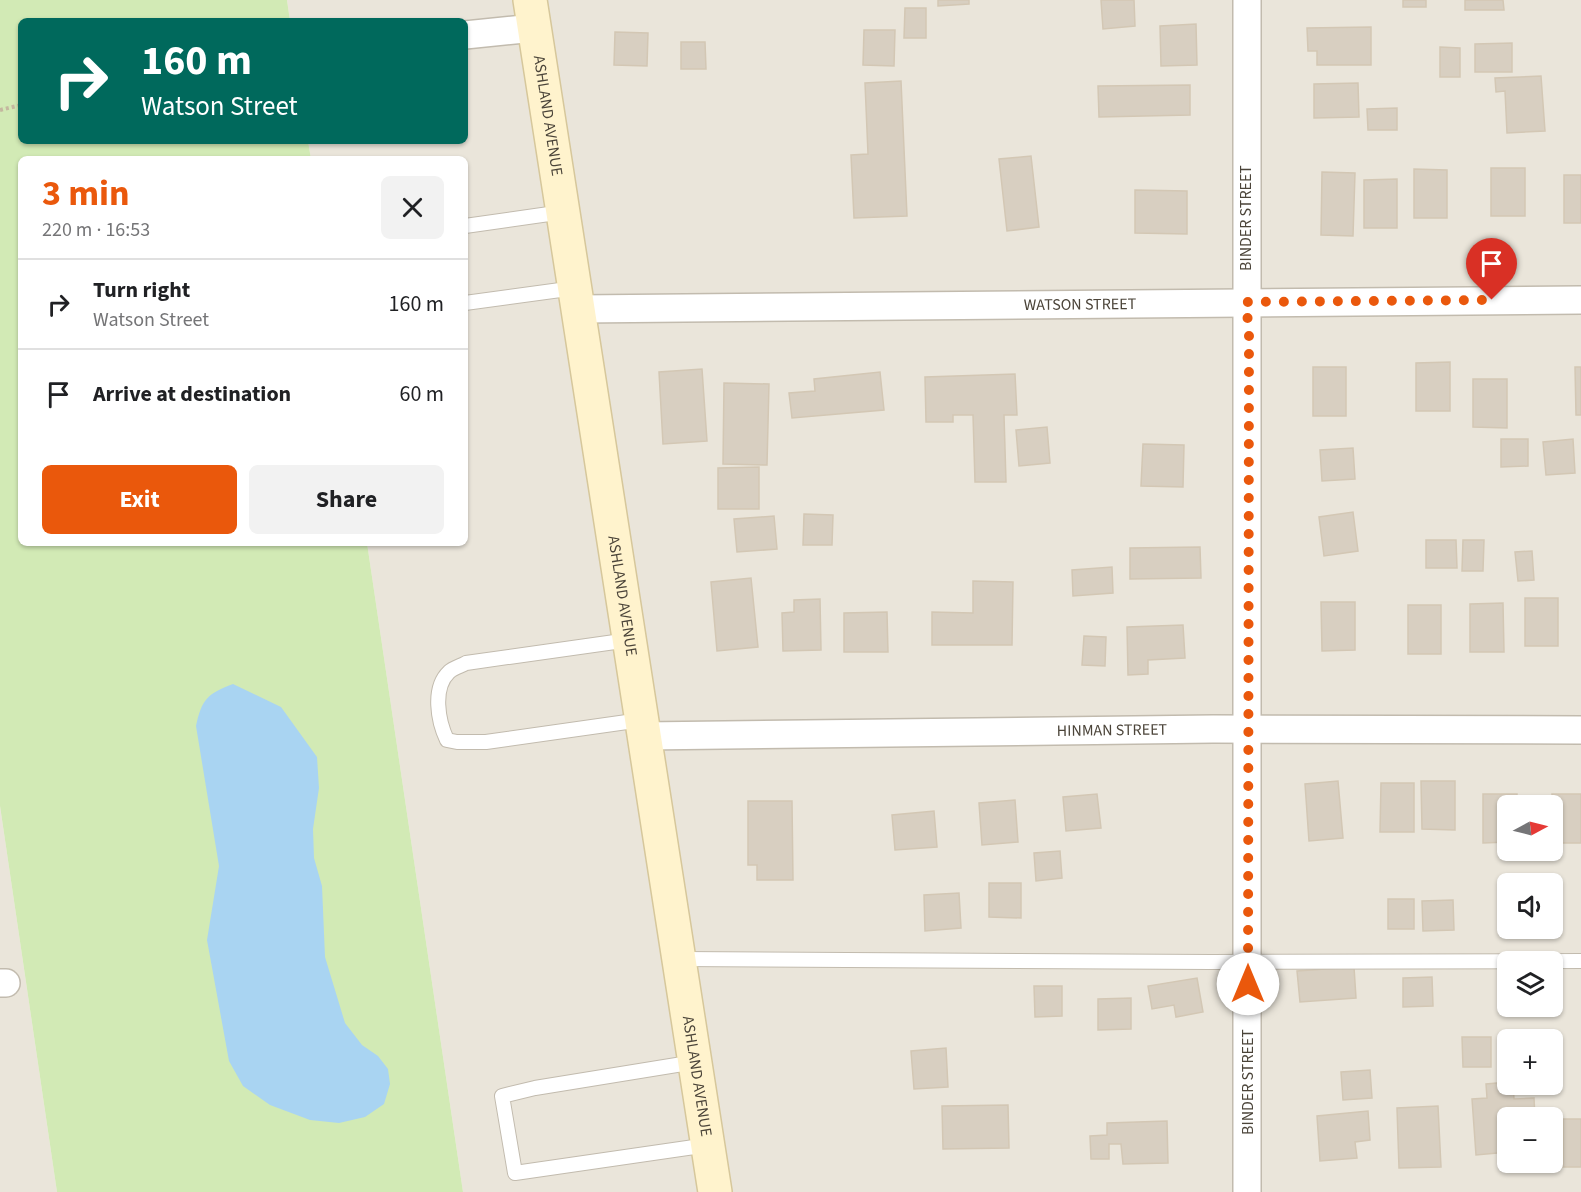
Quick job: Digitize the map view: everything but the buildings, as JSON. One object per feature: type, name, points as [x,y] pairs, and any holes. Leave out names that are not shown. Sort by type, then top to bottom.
[{"type":"street","name":"BINDER STREET","points":[[1247,0],[1246,302],[1249,333],[1246,730],[1247,1192]]},
{"type":"street","points":[[468,34],[532,14]]},
{"type":"street","name":"ASHLAND AVENUE","points":[[532,14],[715,1192]]},
{"type":"street","name":"WATSON STREET","points":[[577,299],[1246,302],[1581,300]]},
{"type":"street","name":"HINMAN STREET","points":[[643,728],[1581,730]]},
{"type":"lane","points":[[468,226],[564,212]]},
{"type":"lane","points":[[468,303],[577,299]]},
{"type":"lane","points":[[629,640],[466,663],[449,672],[441,685],[438,698],[442,731],[447,740],[486,742],[643,728]]},
{"type":"lane","points":[[679,959],[1581,961]]},
{"type":"lane","points":[[695,1062],[535,1088],[502,1096],[515,1173],[708,1145]]},
{"type":"path","points":[[0,110],[18,106]]},
{"type":"shaded area","points":[[287,0],[1581,0],[1581,1192],[463,1192],[367,546],[468,546],[468,156],[310,156],[308,144],[468,144],[468,18],[290,18]]},
{"type":"shaded area","points":[[0,806],[57,1192],[0,1192]]},
{"type":"green space","points":[[0,0],[287,0],[290,18],[18,18],[18,144],[308,144],[310,156],[18,156],[18,546],[367,546],[463,1192],[57,1192],[0,806]]},
{"type":"water","points":[[233,684],[281,707],[317,757],[319,788],[313,829],[314,858],[322,886],[325,957],[345,1023],[362,1045],[378,1056],[388,1069],[390,1084],[384,1104],[365,1117],[339,1123],[310,1120],[270,1105],[243,1086],[229,1061],[207,940],[219,866],[196,726],[203,703],[217,691]]},
{"type":"route","points":[[1248,984],[1249,765],[1246,730],[1249,333],[1246,302],[1492,300]]}]
